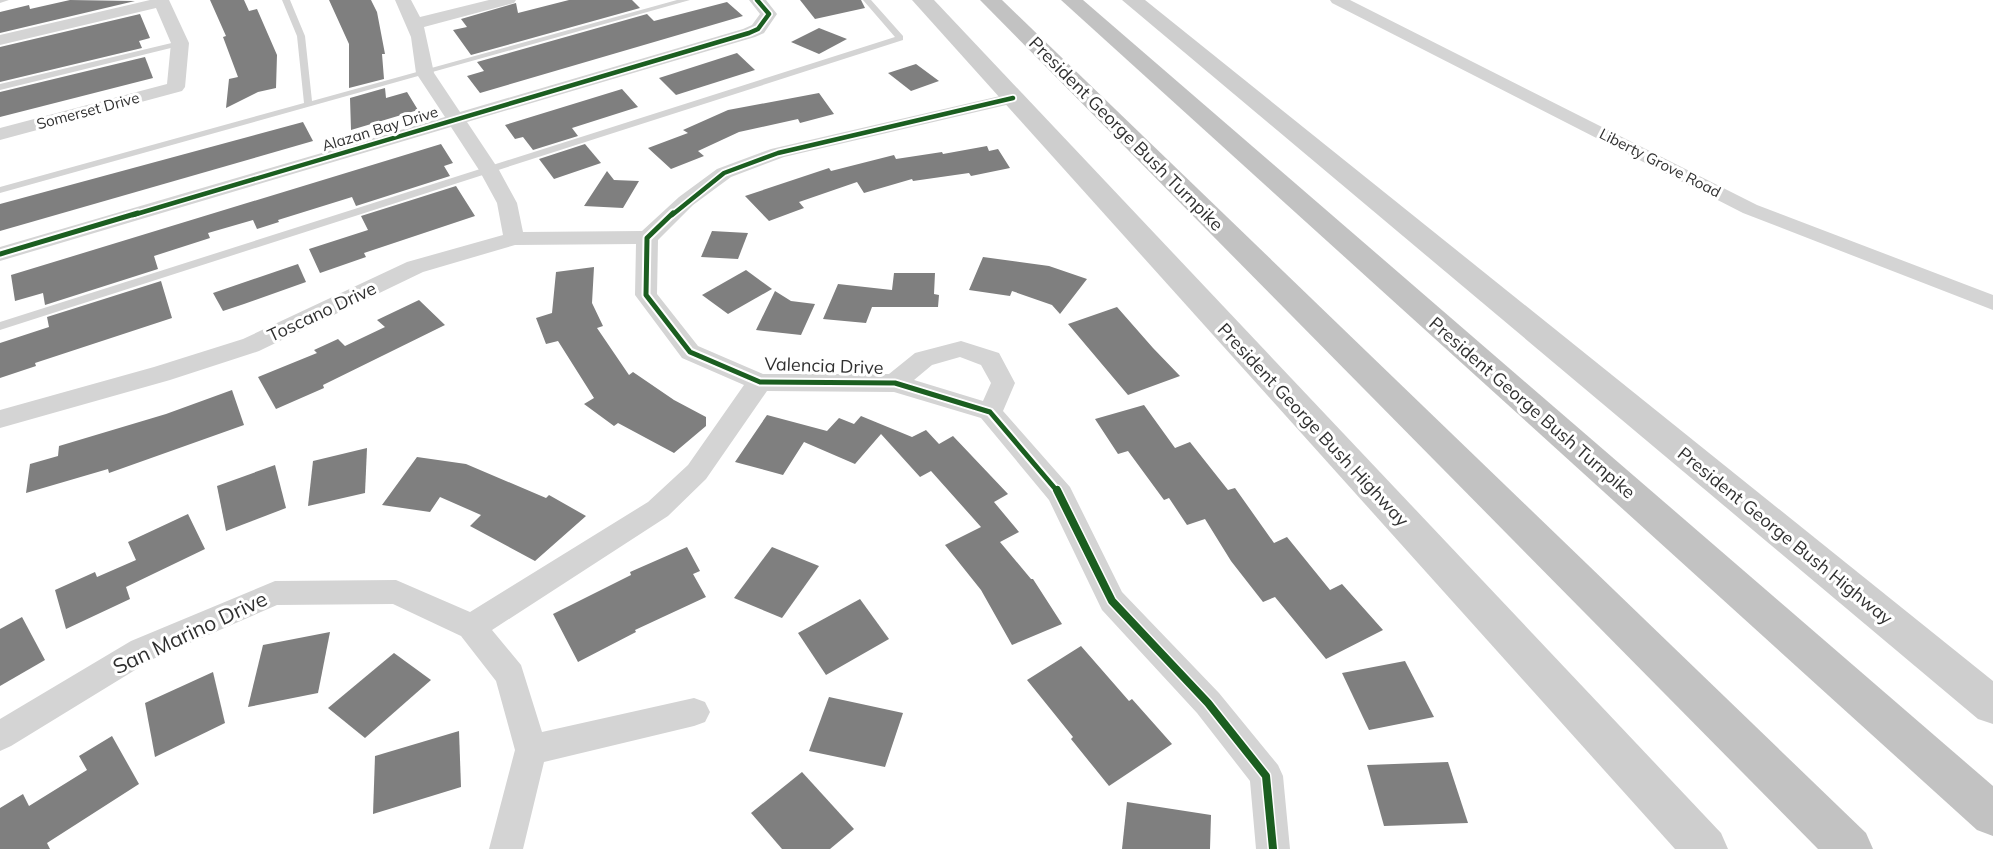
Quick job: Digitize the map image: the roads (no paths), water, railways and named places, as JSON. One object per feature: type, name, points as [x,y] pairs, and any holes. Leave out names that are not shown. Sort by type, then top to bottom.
[{"type":"highway","name":"President George Bush Turnpike","points":[[990,0],[1850,849]]},
{"type":"highway","name":"President George Bush Turnpike","points":[[1071,0],[1993,815]]},
{"type":"main road","name":"President George Bush Highway","points":[[921,0],[1705,849]]},
{"type":"main road","name":"President George Bush Highway","points":[[1132,0],[1993,706]]},
{"type":"street","points":[[404,0],[414,24],[424,73],[489,170],[507,202],[514,239]]},
{"type":"street","points":[[414,24],[508,0]]},
{"type":"street","name":"Alazan Bay Drive","points":[[0,254],[749,33],[765,22],[769,14],[757,0]]},
{"type":"street","name":"Liberty Grove Road","points":[[1338,0],[1750,208],[1993,303]]},
{"type":"street","points":[[0,40],[162,1],[180,43]]},
{"type":"street","name":"Somerset Drive","points":[[0,134],[176,87],[180,43]]},
{"type":"street","points":[[647,238],[686,201],[724,173],[778,153],[1013,98]]},
{"type":"street","name":"Toscano Drive","points":[[0,419],[161,374],[251,345],[415,267],[514,239],[647,238]]},
{"type":"street","name":"Valencia Drive","points":[[647,238],[646,295],[690,352],[760,382],[895,383],[990,412],[1003,383],[990,359],[961,349],[924,359],[895,383]]},
{"type":"street","points":[[472,627],[658,509],[697,472],[760,382]]},
{"type":"street","points":[[990,412],[1060,494],[1112,602],[1208,703],[1266,776],[1273,849]]},
{"type":"street","name":"San Marino Drive","points":[[0,736],[142,650],[275,593],[396,592],[472,627],[510,675],[531,750],[506,849]]},
{"type":"street","points":[[531,750],[694,712]]},
{"type":"lane","points":[[0,1],[5,0]]},
{"type":"lane","points":[[286,0],[301,36],[308,104]]},
{"type":"lane","points":[[0,190],[686,0]]},
{"type":"lane","points":[[0,326],[900,38],[867,0]]},
{"type":"lane","points":[[0,87],[180,43]]}]
